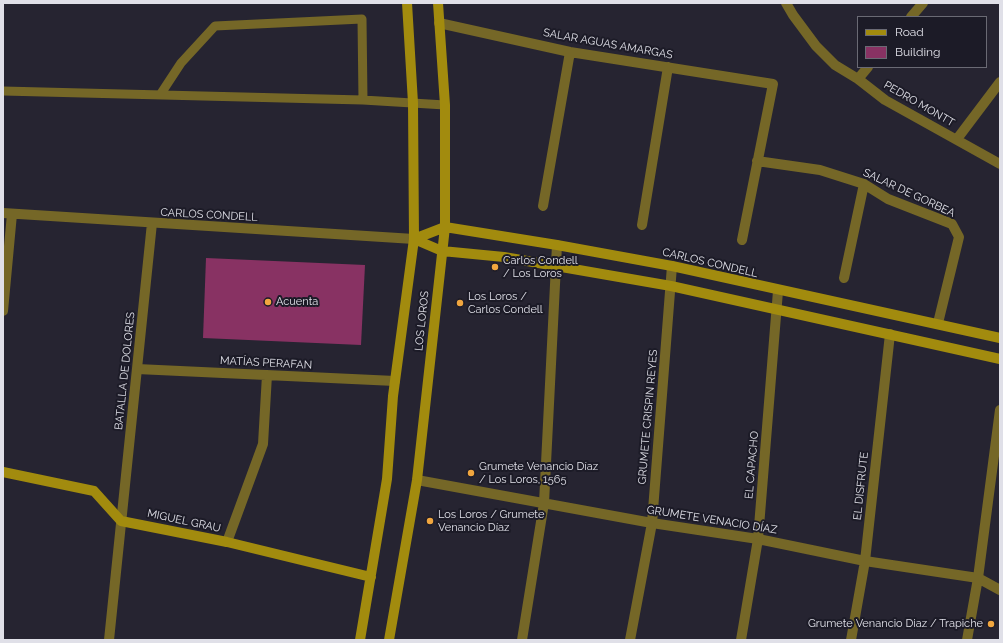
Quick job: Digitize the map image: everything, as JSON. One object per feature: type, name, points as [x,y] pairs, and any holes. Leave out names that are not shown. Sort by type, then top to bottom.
[{"type":"street","name":"LOS LOROS","points":[[360,640],[387,479],[395,381],[414,239],[413,103],[407,3]]},
{"type":"street","name":"LOS LOROS","points":[[389,640],[417,480],[445,227],[445,105],[438,3]]},
{"type":"street","name":"PEDRO MONTT","points":[[786,3],[816,46],[836,65],[858,79],[885,100],[1000,164]]},
{"type":"street","points":[[912,16],[923,3]]},
{"type":"street","name":"SALAR AGUAS AMARGAS","points":[[439,23],[570,52],[773,84],[757,161]]},
{"type":"street","points":[[543,206],[570,52]]},
{"type":"street","points":[[642,225],[668,67]]},
{"type":"street","points":[[858,79],[867,68]]},
{"type":"street","points":[[957,139],[1000,82]]},
{"type":"street","points":[[742,240],[757,161]]},
{"type":"street","name":"SALAR DE GORBEA","points":[[757,161],[820,170],[864,184],[888,198],[952,224],[959,237],[938,323]]},
{"type":"street","points":[[844,278],[864,184]]},
{"type":"street","points":[[3,311],[8,214]]},
{"type":"street","name":"CARLOS CONDELL","points":[[8,214],[414,239],[442,251],[504,257],[671,286],[776,308],[1000,359]]},
{"type":"street","name":"BATALLA DE DOLORES","points":[[109,640],[152,223]]},
{"type":"street","name":"CARLOS CONDELL","points":[[414,239],[445,227],[557,245],[672,266],[778,291],[938,323],[1000,338]]},
{"type":"street","points":[[522,640],[544,503],[557,245]]},
{"type":"street","name":"GRUMETE CRISPIN REYES","points":[[630,640],[652,522],[672,266]]},
{"type":"street","name":"EL CAPACHO","points":[[741,640],[758,539],[778,291]]},
{"type":"street","name":"EL DISFRUTE","points":[[851,640],[865,560],[890,334]]},
{"type":"street","name":"MATÍAS PERAFAN","points":[[137,369],[395,381]]},
{"type":"street","points":[[227,542],[263,444],[267,375]]},
{"type":"street","points":[[967,640],[978,578],[1000,410]]},
{"type":"street","points":[[3,472],[94,491],[121,521]]},
{"type":"street","name":"GRUMETE VENACIO DÍAZ","points":[[417,480],[652,522],[758,539],[865,560],[978,578],[1000,590]]},
{"type":"street","name":"MIGUEL GRAU","points":[[121,521],[227,542],[371,577]]},
{"type":"lane","points":[[160,95],[181,63],[215,26],[362,19],[363,100]]},
{"type":"lane","points":[[3,91],[363,100],[445,105]]},
{"type":"building","points":[[206,258],[365,265],[361,345],[203,338]]},
{"type":"place","name":"Carlos Condell / Los Loros","points":[[495,267]]},
{"type":"place","name":"Acuenta","points":[[268,302]]},
{"type":"place","name":"Los Loros / Carlos Condell","points":[[460,303]]},
{"type":"place","name":"Grumete Venancio Díaz / Los Loros, 1565","points":[[471,473]]},
{"type":"place","name":"Los Loros / Grumete Venancio Díaz","points":[[430,521]]},
{"type":"place","name":"Grumete Venancio Diaz / Trapiche","points":[[991,624]]}]
